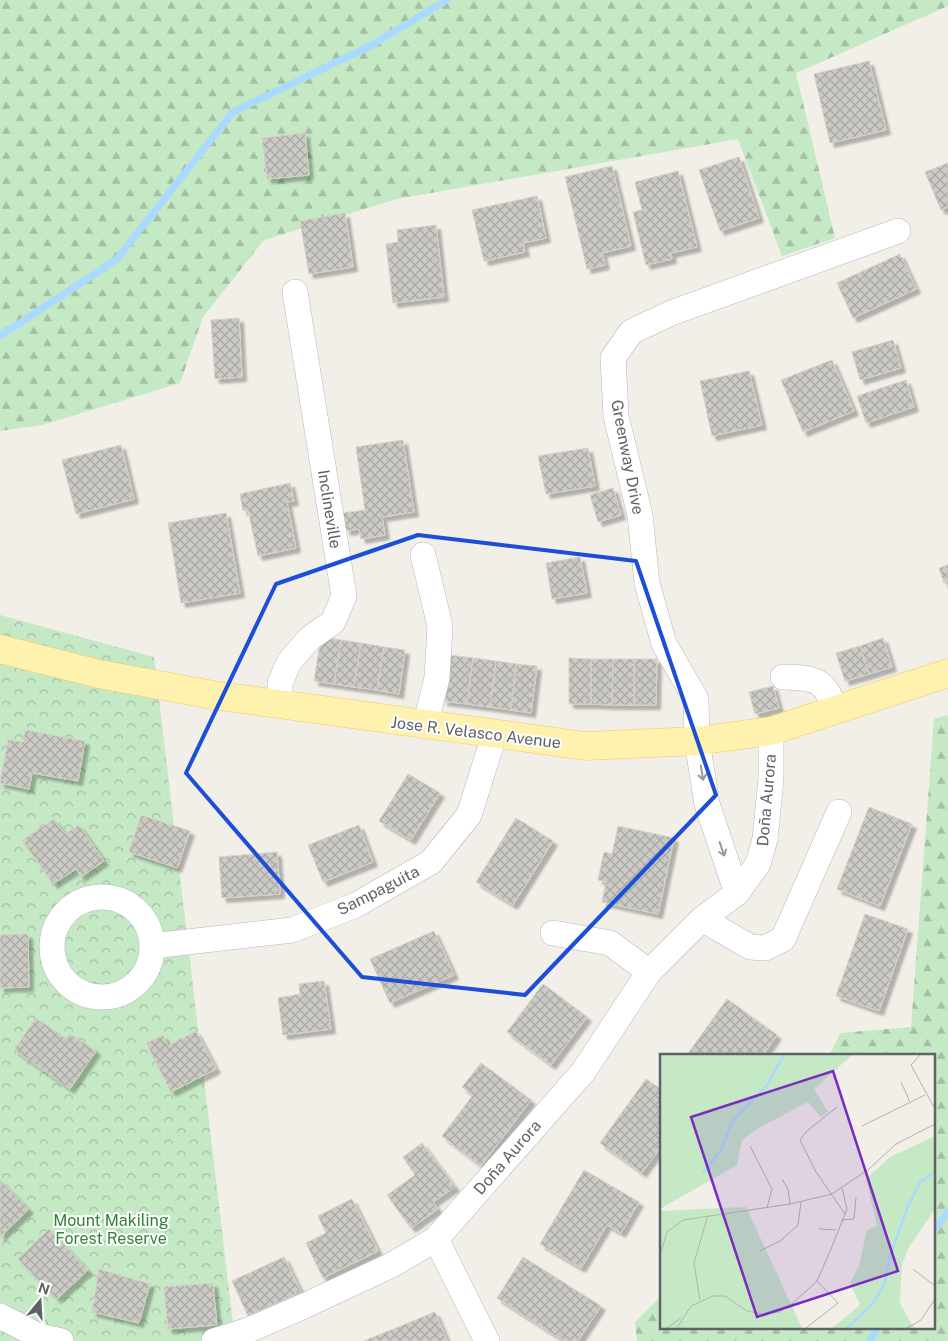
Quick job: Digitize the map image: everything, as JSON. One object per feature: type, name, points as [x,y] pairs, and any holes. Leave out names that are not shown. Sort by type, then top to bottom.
[{"type":"main road","name":"Jose R. Velasco Avenue","points":[[0,649],[99,674],[213,695],[425,726],[495,733],[585,746],[697,742],[771,731],[948,673]]},
{"type":"street","name":"Greenway Drive","points":[[697,742],[696,699],[664,644],[647,583],[640,515],[616,416],[613,358],[631,332],[671,313],[898,231]]},
{"type":"street","name":"Inclineville","points":[[280,705],[280,683],[289,662],[310,638],[333,622],[344,596],[295,292]]},
{"type":"street","points":[[423,555],[440,626],[437,678],[425,726]]},
{"type":"street","points":[[783,677],[807,678],[820,682],[830,694],[836,710]]},
{"type":"street","name":"Doña Aurora","points":[[214,1341],[249,1330],[304,1306],[392,1265],[436,1239],[583,1072],[649,972],[702,919],[737,893],[758,864],[765,839],[771,779],[771,731]]},
{"type":"street","name":"Sampaguita","points":[[152,946],[292,930],[356,905],[431,862],[468,815],[495,733]]},
{"type":"street","points":[[697,742],[707,804],[737,893]]},
{"type":"street","points":[[702,919],[750,946],[765,948],[783,939],[839,812]]},
{"type":"street","points":[[106,897],[121,900],[134,908],[147,925],[152,946],[151,961],[136,984],[125,992],[104,997],[83,994],[71,987],[61,977],[54,964],[51,951],[52,936],[62,917],[78,902],[106,897]]},
{"type":"street","points":[[553,933],[610,943],[649,972]]},
{"type":"street","points":[[436,1239],[487,1341]]},
{"type":"street","points":[[0,1316],[39,1336],[61,1341]]},
{"type":"highlighted area","points":[[418,535],[636,561],[716,795],[525,995],[362,977],[186,773],[276,584]]},
{"type":"green space","points":[[0,0],[948,0],[948,6],[796,73],[835,238],[782,256],[738,139],[397,199],[264,240],[203,317],[180,383],[42,425],[0,431]]},
{"type":"green space","name":"Mount Makiling Forest Reserve","points":[[0,615],[154,657],[235,1341],[0,1341]]},
{"type":"green space","points":[[948,715],[948,1341],[637,1341],[635,1322],[660,1297],[660,1328],[936,1328],[936,1054],[830,1054],[840,1033],[911,1027],[934,719]]},
{"type":"building","points":[[869,61],[886,130],[830,143],[814,74]]},
{"type":"building","points":[[305,133],[309,175],[267,179],[262,138]]},
{"type":"building","points":[[739,157],[759,218],[720,231],[699,170]]},
{"type":"building","points":[[948,163],[948,207],[941,210],[925,172]]},
{"type":"building","points":[[612,166],[631,246],[602,253],[605,265],[587,269],[565,177]]},
{"type":"building","points":[[678,171],[697,247],[671,253],[672,259],[646,265],[633,212],[642,210],[635,182]]},
{"type":"building","points":[[537,196],[546,238],[523,243],[525,252],[484,261],[472,210]]},
{"type":"building","points":[[345,213],[353,267],[309,274],[300,221]]},
{"type":"building","points":[[436,225],[444,297],[393,303],[386,244],[398,242],[397,230]]},
{"type":"building","points":[[900,254],[916,289],[853,318],[837,283]]},
{"type":"building","points":[[239,318],[242,377],[215,379],[211,320]]},
{"type":"building","points":[[893,340],[901,368],[860,380],[852,352]]},
{"type":"building","points":[[832,360],[854,411],[803,432],[781,380]]},
{"type":"building","points":[[749,371],[762,425],[712,436],[700,381]]},
{"type":"building","points":[[906,380],[914,407],[866,423],[857,396]]},
{"type":"building","points":[[403,440],[414,512],[382,517],[385,535],[361,539],[359,529],[346,531],[343,513],[365,510],[356,447]]},
{"type":"building","points":[[121,445],[134,499],[76,514],[62,460]]},
{"type":"building","points":[[588,448],[595,486],[546,494],[538,456]]},
{"type":"building","points":[[290,483],[294,501],[287,502],[296,548],[258,556],[248,510],[243,511],[240,494]]},
{"type":"building","points":[[613,488],[621,515],[598,522],[590,495]]},
{"type":"building","points":[[226,513],[240,593],[181,603],[168,523]]},
{"type":"building","points":[[580,557],[587,593],[552,599],[546,563]]},
{"type":"building","points":[[948,565],[948,581],[944,583],[939,568]]},
{"type":"building","points":[[321,637],[341,640],[334,684],[314,681]]},
{"type":"building","points":[[883,638],[892,667],[869,674],[860,646]]},
{"type":"building","points":[[341,640],[361,643],[354,687],[334,684]]},
{"type":"building","points":[[361,643],[384,647],[377,690],[354,687]]},
{"type":"building","points":[[860,646],[869,674],[845,681],[836,653]]},
{"type":"building","points":[[384,647],[405,650],[399,694],[377,690]]},
{"type":"building","points":[[449,655],[473,658],[467,704],[443,701]]},
{"type":"building","points":[[473,658],[496,661],[490,707],[467,704]]},
{"type":"building","points":[[569,658],[591,659],[591,704],[569,704]]},
{"type":"building","points":[[591,659],[613,659],[612,705],[591,704]]},
{"type":"building","points":[[613,659],[634,659],[634,705],[612,705]]},
{"type":"building","points":[[634,659],[657,659],[656,705],[634,705]]},
{"type":"building","points":[[496,661],[516,664],[511,710],[490,707]]},
{"type":"building","points":[[516,664],[537,666],[531,713],[511,710]]},
{"type":"building","points":[[773,686],[779,708],[755,714],[749,692]]},
{"type":"building","points":[[25,730],[85,741],[78,781],[32,773],[29,789],[0,783],[8,740],[23,742]]},
{"type":"building","points":[[408,774],[440,793],[411,840],[379,821]]},
{"type":"building","points":[[869,807],[912,824],[880,906],[837,889]]},
{"type":"building","points":[[141,815],[190,831],[177,868],[129,852]]},
{"type":"building","points":[[516,818],[553,841],[513,905],[476,882]]},
{"type":"building","points":[[54,819],[65,834],[79,825],[104,861],[81,877],[76,869],[53,884],[22,840]]},
{"type":"building","points":[[359,825],[373,862],[323,882],[308,845]]},
{"type":"building","points":[[618,826],[674,838],[658,914],[602,902],[606,882],[598,880],[604,852],[612,854]]},
{"type":"building","points":[[277,852],[280,894],[222,898],[219,857]]},
{"type":"building","points":[[865,914],[908,929],[879,1011],[836,996]]},
{"type":"building","points":[[434,931],[454,975],[390,1003],[370,959]]},
{"type":"building","points":[[28,934],[29,987],[0,988],[0,935]]},
{"type":"building","points":[[324,981],[331,1029],[283,1035],[278,998],[300,994],[299,984]]},
{"type":"building","points":[[543,984],[587,1017],[551,1065],[507,1032]]},
{"type":"building","points":[[727,999],[777,1035],[764,1054],[688,1054]]},
{"type":"building","points":[[36,1018],[66,1039],[70,1034],[96,1051],[70,1089],[14,1050]]},
{"type":"building","points":[[196,1031],[216,1069],[171,1092],[146,1043],[163,1035],[168,1046]]},
{"type":"building","points":[[481,1063],[531,1100],[481,1166],[442,1136],[473,1095],[462,1087]]},
{"type":"building","points":[[646,1079],[660,1089],[660,1148],[642,1173],[600,1143]]},
{"type":"building","points":[[422,1143],[455,1187],[433,1202],[438,1209],[411,1228],[387,1195],[415,1175],[403,1157]]},
{"type":"building","points":[[584,1170],[639,1202],[621,1233],[607,1225],[581,1268],[540,1244]]},
{"type":"building","points":[[0,1180],[29,1209],[0,1237]]},
{"type":"building","points":[[352,1199],[378,1251],[323,1278],[306,1243],[326,1233],[318,1216]]},
{"type":"building","points":[[49,1229],[88,1270],[57,1299],[18,1259]]},
{"type":"building","points":[[284,1257],[301,1292],[248,1316],[232,1281]]},
{"type":"building","points":[[523,1257],[601,1306],[578,1341],[564,1341],[497,1298]]},
{"type":"building","points":[[99,1269],[150,1284],[139,1323],[92,1312]]},
{"type":"building","points":[[213,1283],[217,1325],[168,1329],[164,1287]]},
{"type":"building","points":[[435,1312],[447,1341],[364,1341]]},
{"type":"waterway","points":[[0,336],[116,260],[233,112],[370,46],[447,0]]},
{"type":"waterway","points":[[936,1227],[948,1212]]},
{"type":"waterway","points":[[870,1341],[877,1328]]}]
